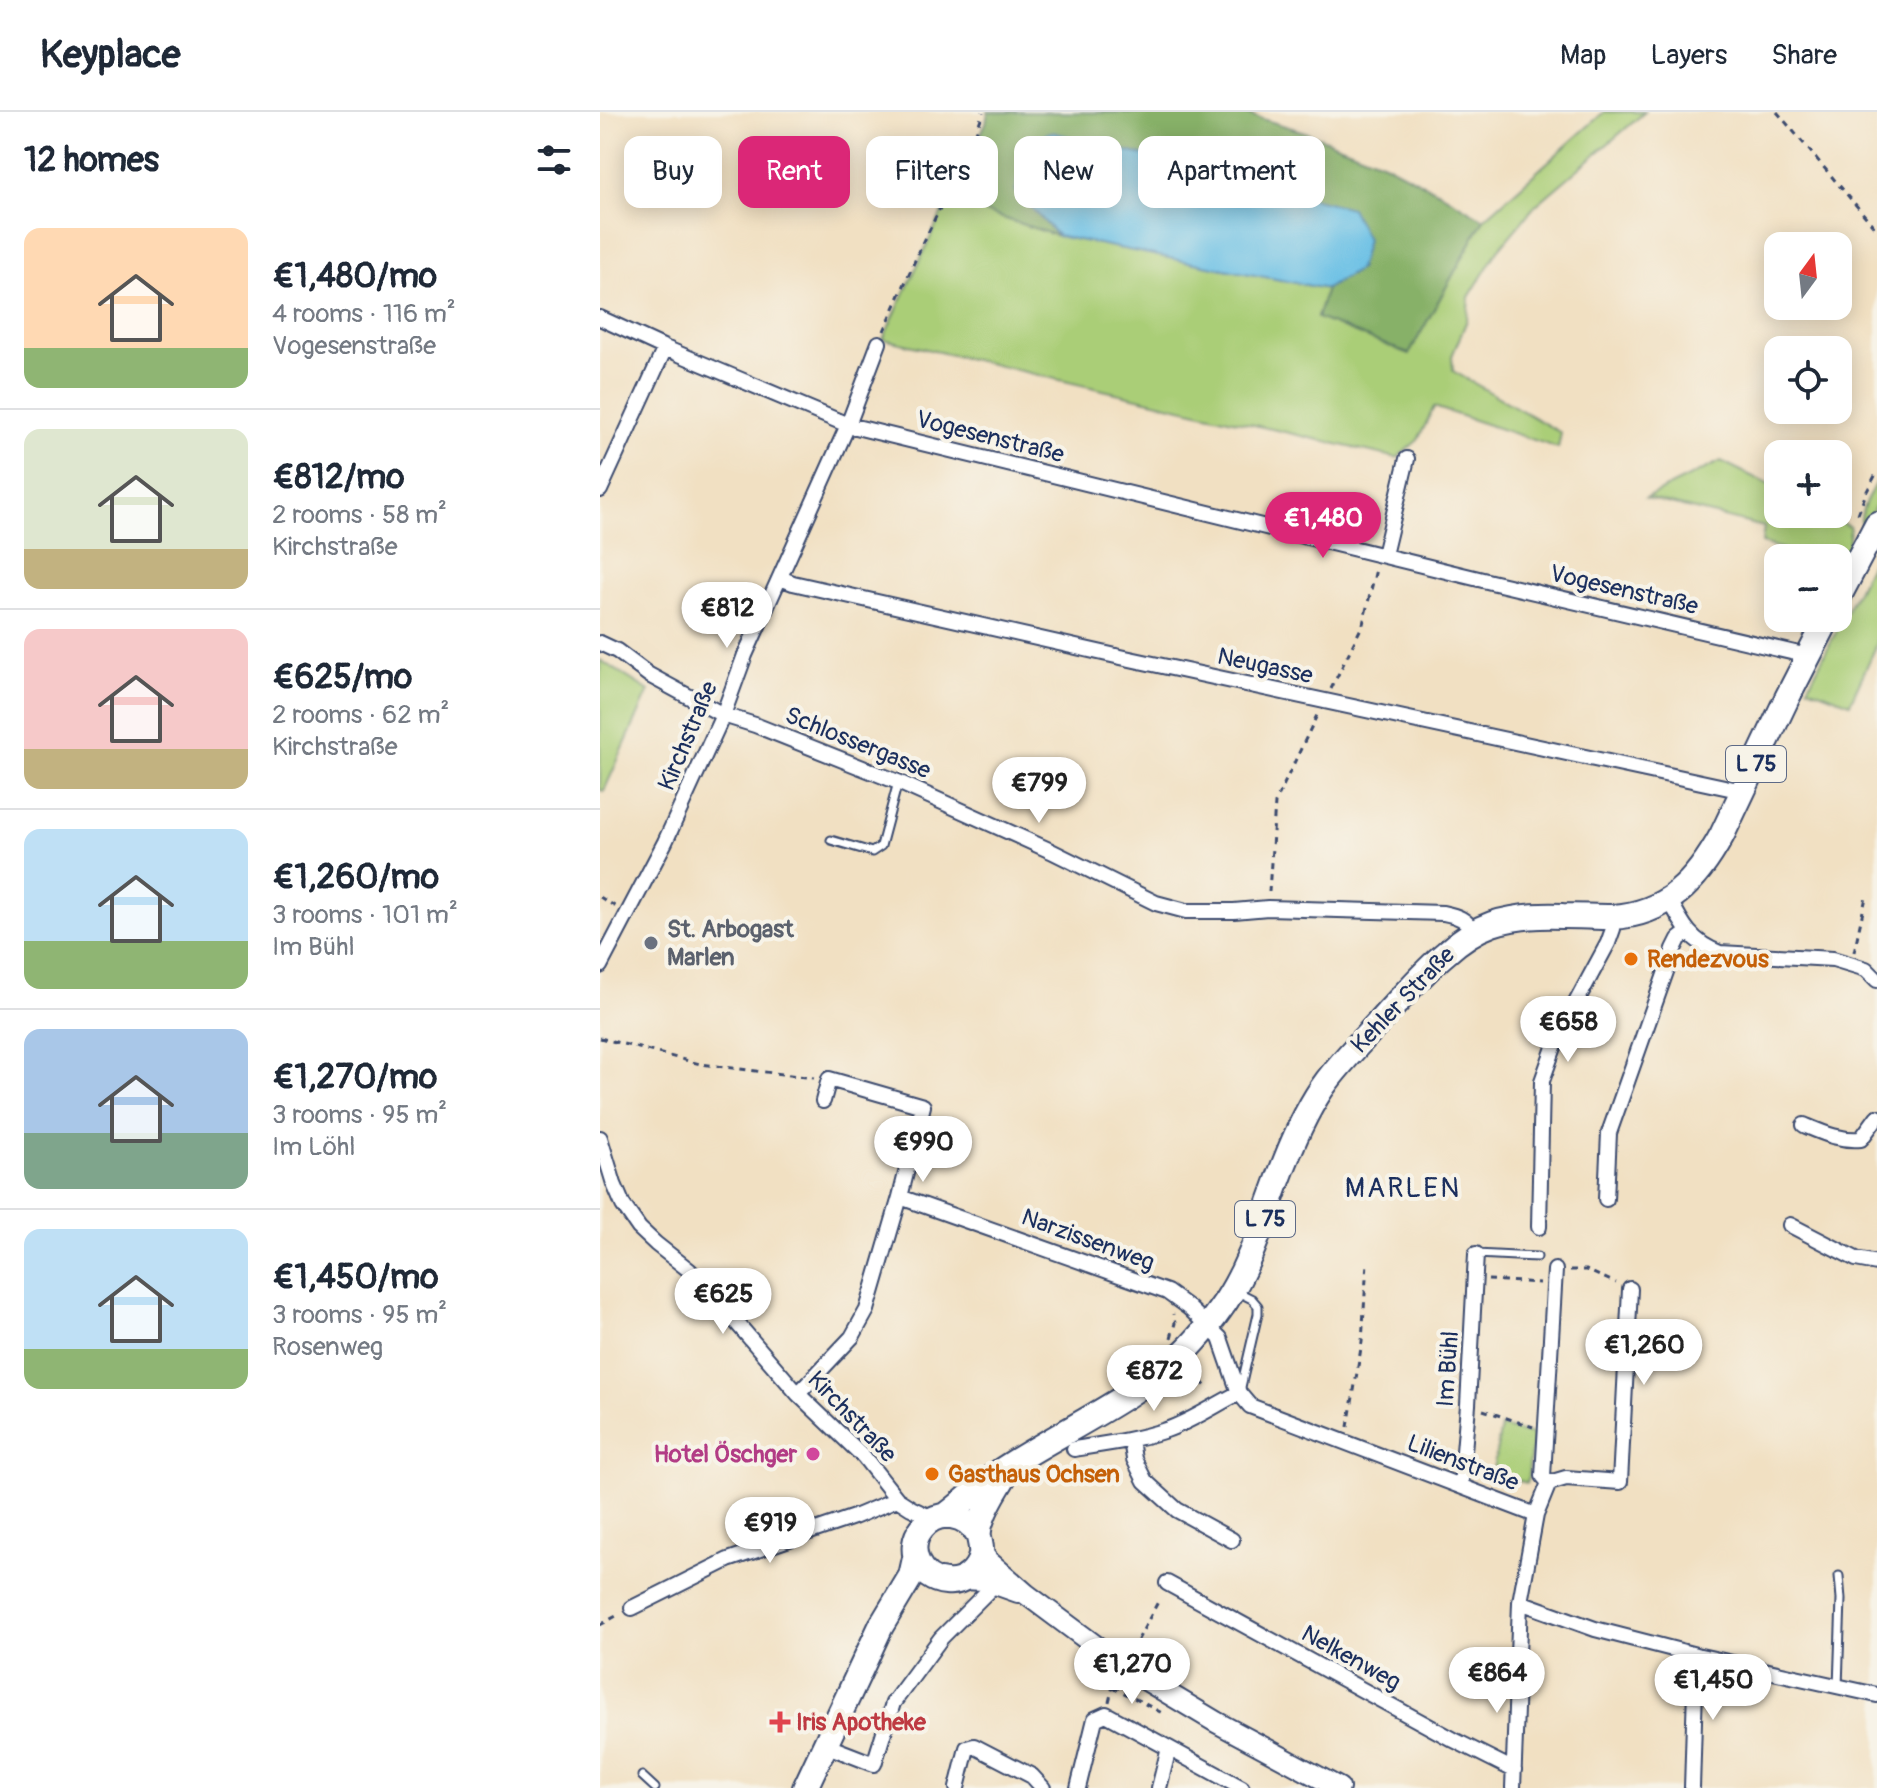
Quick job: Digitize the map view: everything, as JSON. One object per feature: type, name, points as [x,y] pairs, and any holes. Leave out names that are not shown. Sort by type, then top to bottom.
[{"type":"main road","points":[[1852,571],[1877,524]]},
{"type":"main road","name":"Kehler Straße","points":[[805,1788],[891,1607],[911,1576],[928,1532],[998,1473],[1122,1398],[1180,1357],[1208,1325],[1233,1289],[1262,1227],[1285,1161],[1307,1112],[1326,1082],[1444,954],[1474,932],[1491,924],[1529,916],[1612,917],[1643,912],[1670,900],[1697,875],[1710,856],[1821,632]]},
{"type":"main road","name":"Kehler Straße","points":[[875,1642],[894,1617],[920,1592],[932,1585],[954,1581],[975,1568],[986,1509],[1013,1463]]},
{"type":"main road","points":[[1026,1594],[977,1579],[934,1579],[924,1573],[928,1532],[962,1519],[972,1525],[988,1561],[1026,1594],[1124,1667],[1216,1722],[1339,1788]]},
{"type":"street","name":"Vogesenstraße","points":[[600,318],[848,425],[1808,656]]},
{"type":"street","name":"Kirchstraße","points":[[600,966],[665,842],[723,715],[745,655],[848,425],[879,343]]},
{"type":"street","points":[[600,490],[665,348]]},
{"type":"street","points":[[1382,554],[1407,459]]},
{"type":"street","name":"Neugasse","points":[[780,578],[1324,701],[1743,791]]},
{"type":"street","name":"Schlossergasse","points":[[600,643],[617,651],[649,675],[723,715],[898,782],[1051,851],[1156,903],[1186,911],[1268,908],[1443,913],[1467,922],[1474,932]]},
{"type":"street","points":[[1670,900],[1688,932],[1702,945],[1720,953],[1811,956],[1852,963],[1866,969],[1877,980]]},
{"type":"street","points":[[1539,1227],[1542,1081],[1558,1036],[1608,943],[1613,929],[1612,917]]},
{"type":"street","points":[[1606,1199],[1609,1133],[1674,949],[1679,939],[1688,932]]},
{"type":"street","points":[[798,1394],[852,1337],[867,1310],[923,1106],[829,1079],[823,1101]]},
{"type":"street","points":[[1804,1125],[1826,1135],[1847,1140],[1861,1139],[1877,1117]]},
{"type":"street","name":"Kirchstraße","points":[[600,1138],[623,1205],[639,1228],[689,1270],[798,1394],[864,1457],[928,1532]]},
{"type":"street","name":"Narzissenweg","points":[[900,1197],[1167,1292],[1208,1325]]},
{"type":"street","points":[[1790,1225],[1856,1259],[1877,1263]]},
{"type":"street","name":"Im Bühl","points":[[1461,1486],[1476,1254]]},
{"type":"street","points":[[1549,1483],[1543,1476],[1554,1277]]},
{"type":"street","points":[[1549,1483],[1566,1478],[1620,1482],[1630,1289]]},
{"type":"street","points":[[1074,1449],[1131,1440],[1167,1430],[1239,1393],[1220,1338],[1208,1325]]},
{"type":"street","name":"Lilienstraße","points":[[1239,1393],[1250,1406],[1536,1515],[1520,1602],[1513,1788]]},
{"type":"street","points":[[1131,1440],[1134,1459],[1145,1481],[1177,1510],[1232,1540]]},
{"type":"street","points":[[1536,1515],[1549,1483]]},
{"type":"street","name":"Kirchstraße","points":[[899,1501],[928,1532]]},
{"type":"street","points":[[632,1608],[728,1560],[899,1501]]},
{"type":"street","name":"Nelkenweg","points":[[1167,1583],[1514,1770]]},
{"type":"street","points":[[825,1745],[874,1764],[893,1703],[941,1638],[995,1584]]},
{"type":"street","points":[[1520,1602],[1595,1629],[1877,1695]]},
{"type":"street","points":[[1692,1788],[1696,1655]]},
{"type":"street","points":[[1078,1788],[1095,1719],[1106,1714],[1241,1788]]},
{"type":"street","points":[[957,1788],[967,1748],[974,1746],[1032,1776],[1043,1788]]},
{"type":"street","points":[[1159,1788],[1169,1748]]},
{"type":"lane","points":[[831,840],[872,852],[881,846],[898,782]]},
{"type":"lane","points":[[1476,1254],[1537,1257]]},
{"type":"lane","points":[[1233,1289],[1252,1299],[1258,1306],[1239,1393]]},
{"type":"lane","points":[[1838,1687],[1839,1576]]},
{"type":"lane","points":[[642,1776],[655,1788]]},
{"type":"path","points":[[879,343],[983,112]]},
{"type":"path","points":[[1777,112],[1877,230]]},
{"type":"path","points":[[1268,908],[1275,803],[1363,624],[1382,554]]},
{"type":"path","points":[[1852,963],[1866,897]]},
{"type":"path","points":[[600,1038],[700,1064],[829,1079]]},
{"type":"path","points":[[1345,1443],[1362,1342],[1367,1262]]},
{"type":"path","points":[[1476,1279],[1554,1277],[1586,1270],[1630,1289]]},
{"type":"path","points":[[1468,1405],[1546,1432]]},
{"type":"path","points":[[1106,1714],[1113,1687],[1167,1583]]},
{"type":"path","points":[[600,1625],[632,1608]]},
{"type":"green space","points":[[988,112],[1243,113],[1316,136],[1138,136],[1138,208],[1325,208],[1325,140],[1384,163],[1484,219],[1409,354],[1317,318],[1326,289],[1359,269],[1091,208],[1122,208],[1122,136],[1014,136],[1014,208],[1032,208],[1058,236],[972,208],[998,208],[998,136],[980,136]]},
{"type":"green space","points":[[1604,112],[1645,112],[1535,206],[1498,250],[1469,297],[1467,320],[1452,356],[1453,371],[1561,433],[1558,448],[1434,407],[1418,440],[1397,458],[883,339],[944,208],[972,208],[1058,236],[1326,289],[1317,318],[1409,354],[1484,219]]},
{"type":"green space","points":[[1721,461],[1764,482],[1764,527],[1646,498]]},
{"type":"green space","points":[[1877,480],[1877,503],[1865,526],[1861,526],[1863,508]]},
{"type":"green space","points":[[1764,527],[1850,528],[1849,544],[1762,543]]},
{"type":"green space","points":[[1877,551],[1877,644],[1850,703],[1808,687],[1836,632],[1852,632],[1852,600]]},
{"type":"green space","points":[[600,660],[649,691],[604,791],[600,790]]},
{"type":"green space","points":[[1501,1427],[1533,1435],[1527,1483],[1492,1474]]},
{"type":"water","points":[[1051,132],[1067,136],[1042,136]]},
{"type":"water","points":[[1122,150],[1138,154],[1138,208],[1325,208],[1325,201],[1351,208],[1367,239],[1359,269],[1326,289],[1058,236],[1032,208],[1122,208]]},
{"type":"place","name":"St. Arbogast Marlen","points":[[651,943]]},
{"type":"place","name":"Rendezvous","points":[[1631,959]]},
{"type":"place","name":"Hotel Öschger","points":[[813,1454]]},
{"type":"place","name":"Gasthaus Ochsen","points":[[932,1474]]},
{"type":"place","name":"Iris Apotheke","points":[[780,1722]]},
{"type":"district","name":"MARLEN","points":[[1403,1188]]}]
